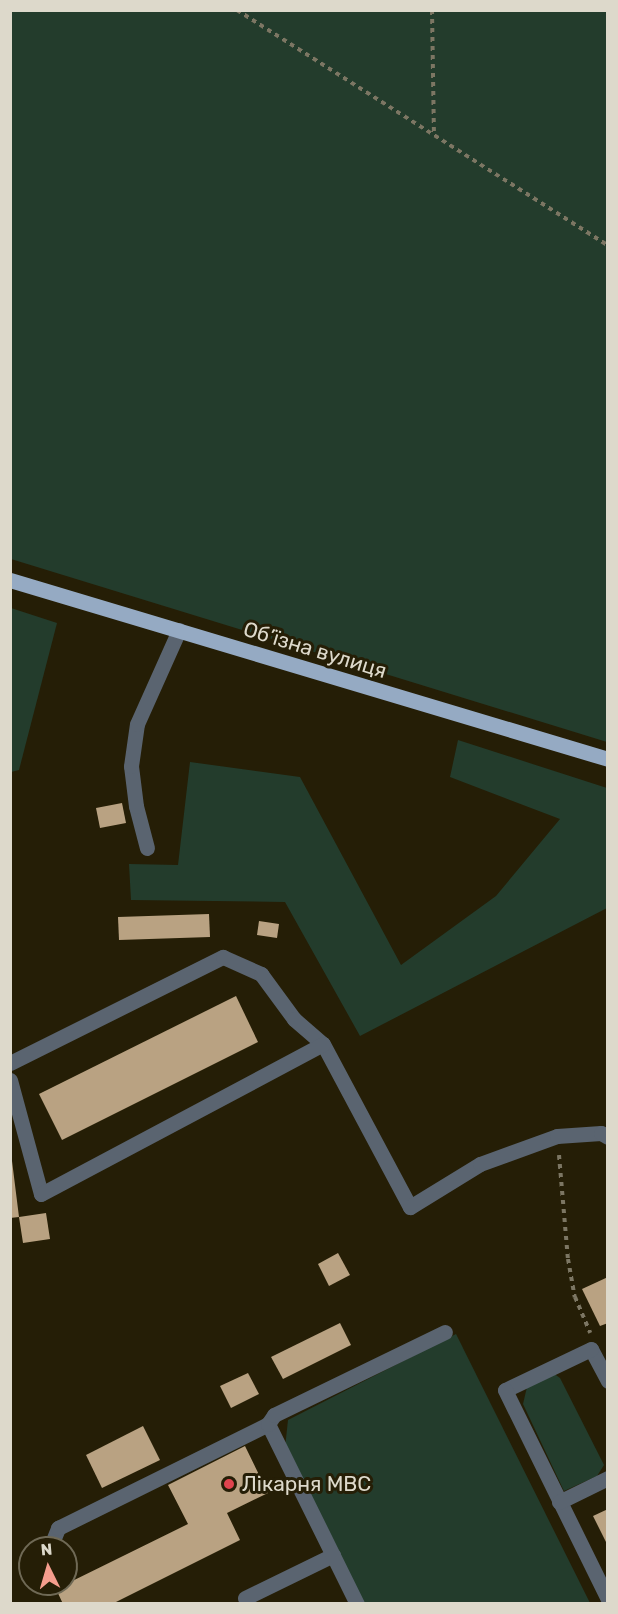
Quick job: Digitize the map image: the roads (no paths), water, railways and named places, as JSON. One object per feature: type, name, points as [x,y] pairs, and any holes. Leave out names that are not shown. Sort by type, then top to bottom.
[{"type":"main road","name":"Об’їзна вулиця","points":[[10,580],[608,759]]},
{"type":"lane","points":[[147,848],[136,806],[131,766],[137,724],[179,630]]},
{"type":"lane","points":[[10,1063],[223,957],[261,974],[294,1019],[323,1044],[410,1207],[480,1164],[557,1136],[601,1133],[608,1137]]},
{"type":"lane","points":[[10,1080],[41,1194],[323,1044]]},
{"type":"lane","points":[[55,1536],[58,1528],[268,1424],[274,1415],[445,1332]]},
{"type":"lane","points":[[608,1381],[591,1349],[505,1390],[608,1599]]},
{"type":"lane","points":[[268,1424],[357,1604]]},
{"type":"lane","points":[[559,1502],[608,1478]]},
{"type":"lane","points":[[245,1598],[333,1555]]},
{"type":"place","name":"Лікарня МВС","points":[[229,1484]]}]
